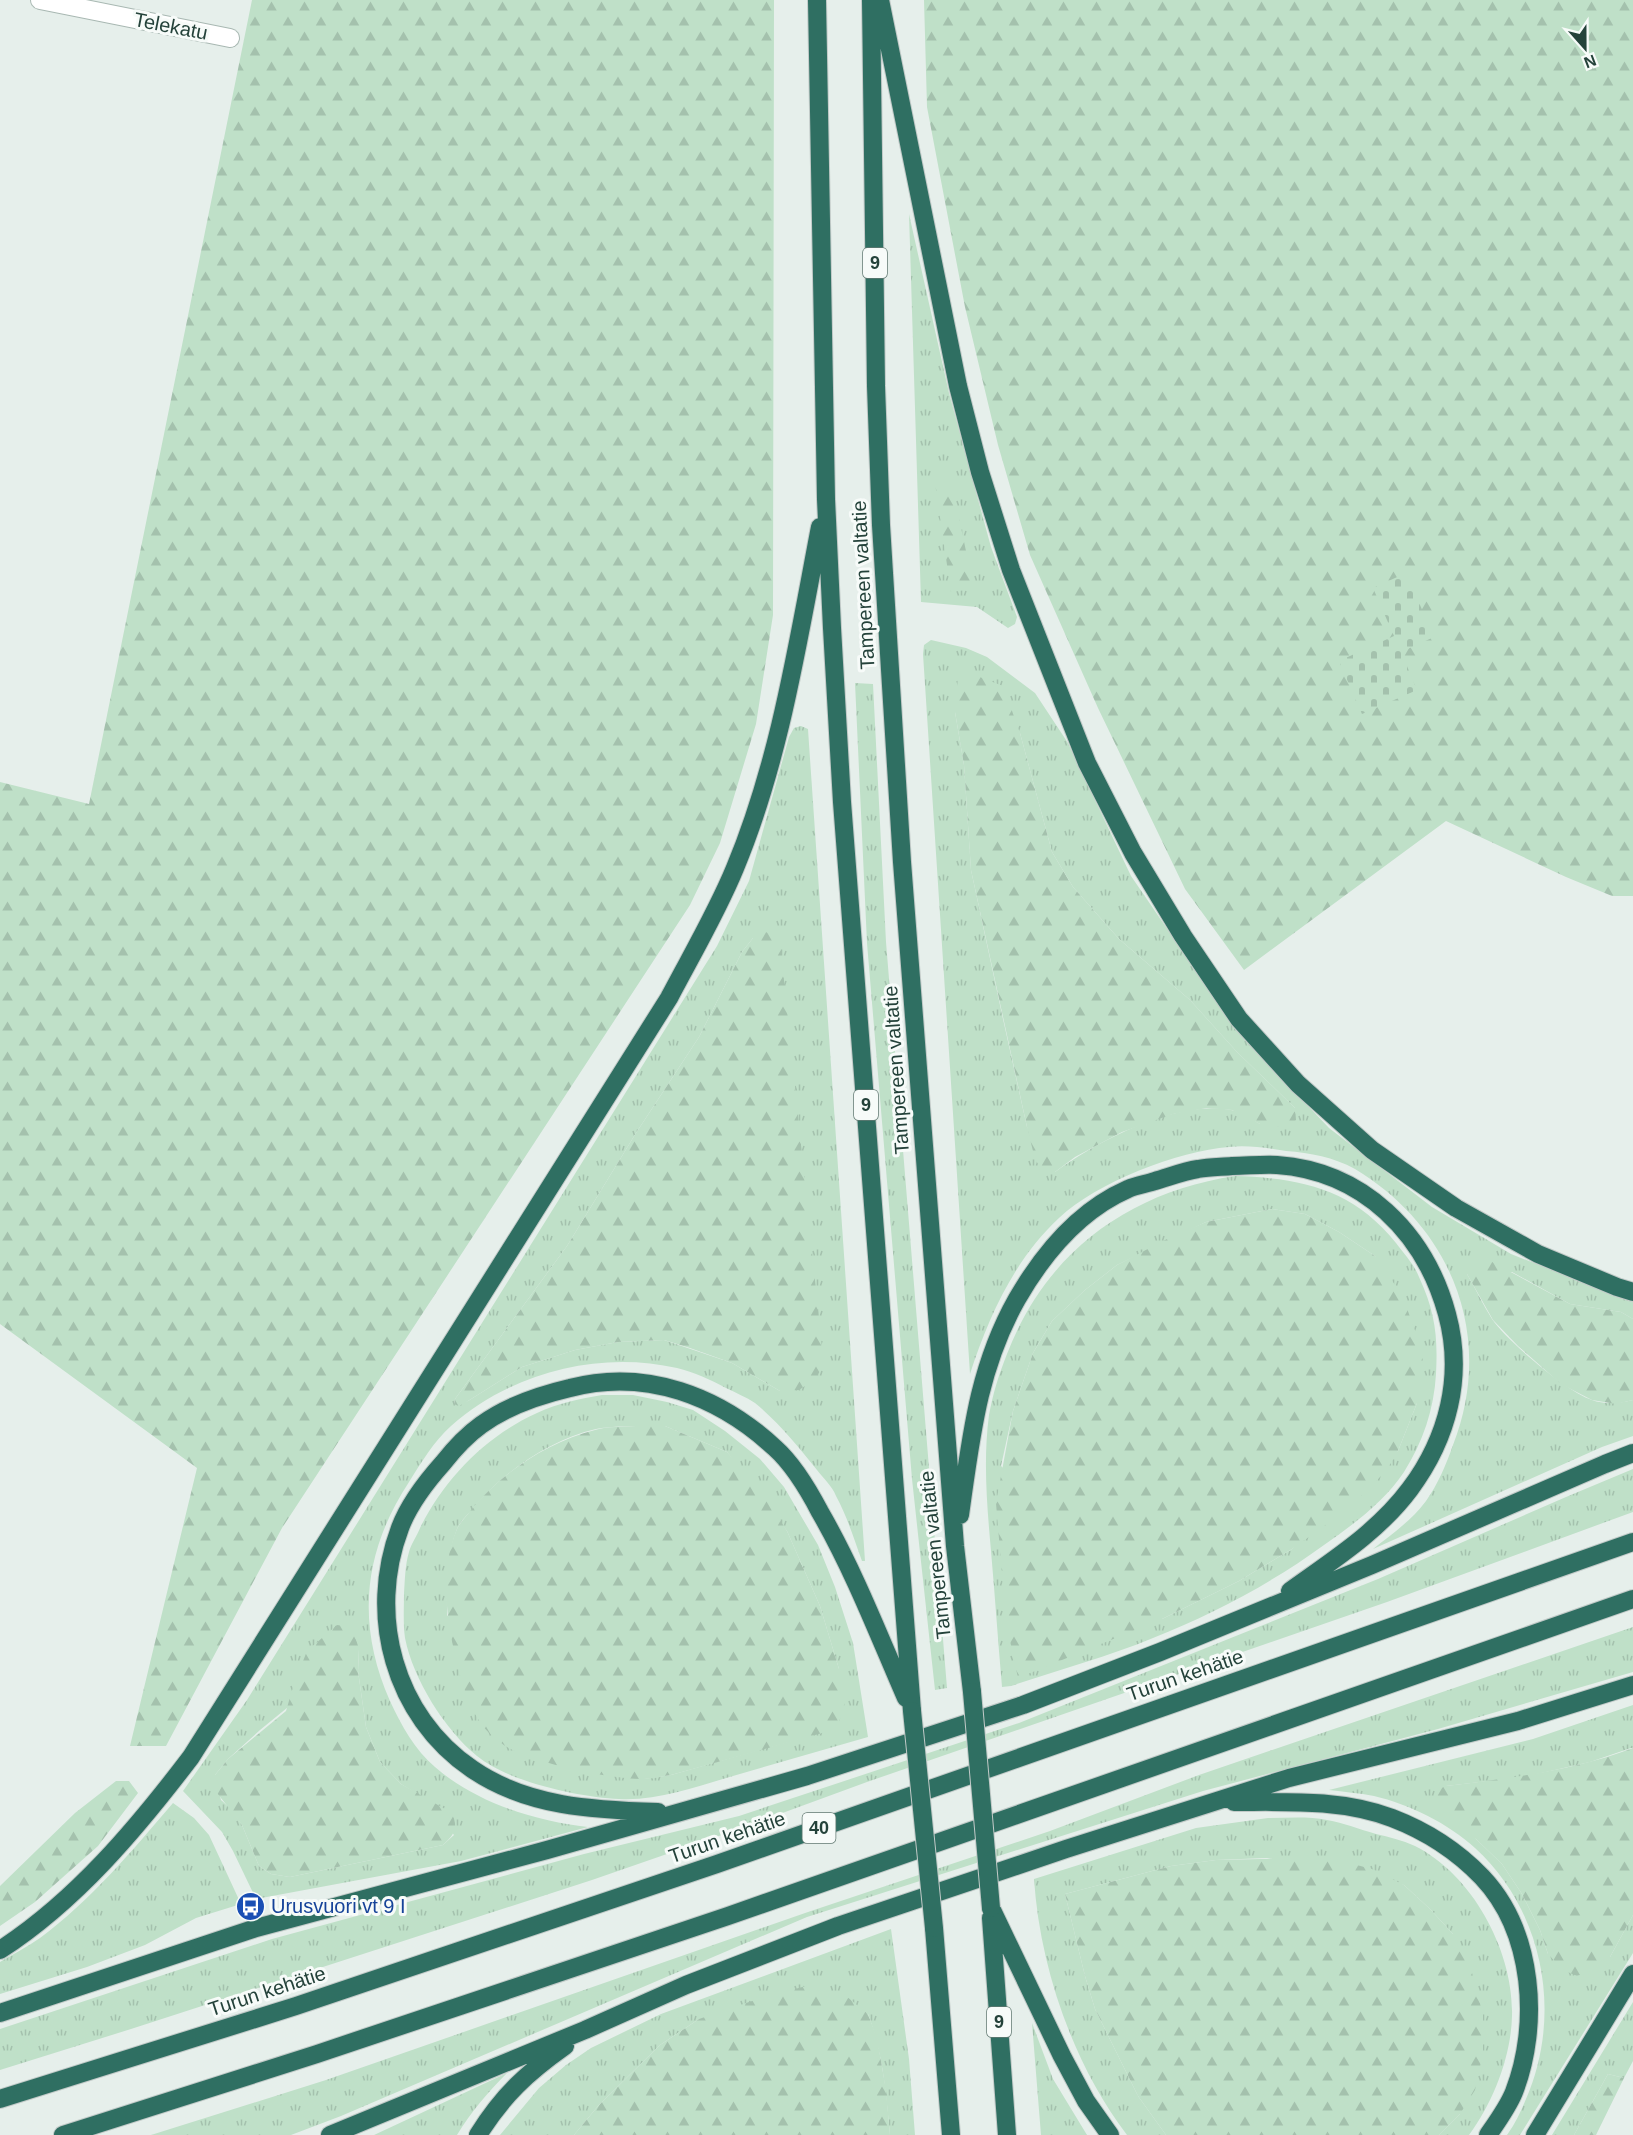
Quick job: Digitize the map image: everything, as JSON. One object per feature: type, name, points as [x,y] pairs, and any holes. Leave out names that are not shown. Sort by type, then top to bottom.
[{"type":"highway","name":"Tampereen valtatie","points":[[816,0],[826,499],[842,802],[912,1711],[934,1928],[951,2135]]},
{"type":"highway","name":"Tampereen valtatie","points":[[871,0],[876,386],[881,525],[902,862],[955,1546],[972,1692],[1007,2135]]},
{"type":"highway","points":[[880,0],[956,374],[980,472],[1011,570],[1088,763],[1133,853],[1183,936],[1239,1018],[1298,1084],[1372,1150],[1456,1208],[1538,1254],[1633,1292]]},
{"type":"highway","points":[[0,1950],[64,1899],[111,1853],[150,1810],[191,1756],[669,998],[735,869],[759,802],[789,687],[826,499]]},
{"type":"highway","points":[[955,1546],[977,1401],[990,1358],[1016,1301],[1049,1252],[1087,1215],[1129,1189],[1197,1169],[1275,1164],[1294,1167],[1325,1175],[1356,1189],[1393,1217],[1414,1241],[1436,1279],[1447,1313],[1452,1341],[1454,1386],[1437,1443],[1420,1476],[1399,1504],[1374,1530],[1263,1610]]},
{"type":"highway","points":[[677,1812],[622,1811],[549,1803],[498,1784],[473,1770],[441,1742],[413,1707],[396,1670],[387,1632],[386,1588],[388,1571],[400,1527],[422,1488],[465,1439],[482,1424],[520,1404],[587,1383],[631,1381],[664,1386],[704,1398],[745,1423],[777,1449],[813,1498],[845,1559],[912,1711]]},
{"type":"highway","points":[[0,2013],[256,1928],[547,1850],[807,1776],[1023,1705],[1263,1610],[1633,1453]]},
{"type":"highway","name":"Turun kehätie","points":[[0,2099],[296,2006],[717,1864],[1633,1542]]},
{"type":"highway","points":[[63,2135],[317,2054],[728,1916],[1633,1599]]},
{"type":"highway","points":[[330,2135],[585,2030],[686,1985],[838,1926],[1290,1778],[1518,1721],[1633,1685]]},
{"type":"highway","points":[[1218,1802],[1332,1804],[1391,1818],[1437,1840],[1461,1857],[1484,1879],[1507,1914],[1520,1944],[1528,2009],[1527,2032],[1513,2094],[1488,2135]]},
{"type":"highway","points":[[990,1908],[1062,2056],[1086,2101],[1110,2135]]},
{"type":"highway","points":[[1535,2135],[1633,1974]]},
{"type":"highway","points":[[478,2135],[512,2088],[534,2068],[585,2030]]},
{"type":"street","name":"Telekatu","points":[[40,0],[230,38]]},
{"type":"green space","points":[[252,0],[774,0],[773,615],[756,724],[720,843],[690,905],[282,1528],[166,1746],[130,1746],[197,1468],[0,1324],[0,782],[89,804]]},
{"type":"green space","points":[[924,0],[1633,0],[1633,896],[1612,896],[1446,821],[1244,970],[1185,889],[1098,708],[1030,555],[998,445],[965,307],[927,107]]},
{"type":"green space","points":[[909,214],[949,393],[991,547],[1017,617],[1015,624],[1008,628],[977,607],[921,602]]},
{"type":"green space","points":[[951,480],[974,589],[951,592],[935,483]]},
{"type":"green space","points":[[1406,573],[1434,637],[1401,652],[1417,690],[1362,714],[1339,661],[1394,636],[1373,588]]},
{"type":"green space","points":[[931,640],[966,648],[987,657],[1035,693],[1068,743],[1131,876],[1238,1032],[1329,1128],[1432,1207],[1511,1254],[1633,1302],[1633,1319],[1621,1312],[1570,1304],[1512,1272],[1467,1274],[1492,1319],[1510,1340],[1553,1377],[1581,1395],[1597,1402],[1612,1403],[1633,1400],[1633,1436],[1602,1447],[1373,1549],[1408,1521],[1426,1501],[1453,1445],[1465,1405],[1469,1365],[1466,1326],[1456,1289],[1440,1254],[1418,1222],[1389,1193],[1355,1169],[1338,1161],[1322,1156],[1258,1147],[1236,1146],[1209,1150],[1163,1162],[1116,1181],[1075,1205],[1043,1234],[1016,1271],[995,1310],[970,1374],[924,645]],"holes":[[[955,712],[1020,733],[1052,852],[1073,887],[1119,939],[1190,1000],[1237,1052],[1295,1108],[1260,1124],[1234,1111],[1210,1108],[1163,1117],[1115,1136],[1055,1172],[1027,1127],[1003,1019],[971,870],[964,765]]]},
{"type":"green space","points":[[958,677],[980,677],[1003,686],[1020,733],[1052,852],[1073,887],[1119,939],[1190,1000],[1237,1052],[1295,1108],[1296,1120],[1288,1128],[1260,1124],[1232,1110],[1207,1108],[1173,1114],[1122,1132],[1075,1157],[1055,1172],[1043,1172],[1035,1159],[1027,1127],[971,870],[964,765],[955,712]]},
{"type":"green space","points":[[855,683],[873,684],[886,942],[947,1688],[935,1690],[912,1479],[867,943]]},
{"type":"green space","points":[[801,726],[808,729],[865,1561],[862,1561],[834,1492],[795,1443],[755,1403],[708,1379],[677,1368],[647,1363],[617,1362],[587,1364],[557,1370],[501,1392],[451,1426],[433,1445],[394,1508],[382,1535],[374,1562],[369,1616],[372,1644],[379,1672],[399,1719],[415,1745],[435,1767],[469,1791],[507,1808],[548,1820],[588,1827],[461,1861],[256,1899],[222,1832],[183,1791],[247,1700],[717,946],[749,881],[789,737],[794,728]],"holes":[[[753,938],[780,1391],[732,1363],[664,1340],[618,1342],[575,1350],[522,1367],[468,1401],[454,1404],[455,1399],[567,1246],[636,1133],[699,1037],[742,952]],[[359,1649],[358,1671],[366,1727],[380,1762],[401,1784],[425,1799],[454,1835],[443,1845],[290,1877],[271,1874],[259,1866],[242,1825],[232,1810],[221,1800],[215,1775],[228,1759],[260,1730]]]},
{"type":"green space","points":[[762,932],[770,933],[775,937],[781,951],[823,1358],[820,1371],[815,1379],[799,1390],[780,1391],[732,1363],[664,1340],[618,1342],[575,1350],[522,1367],[459,1406],[454,1404],[455,1399],[567,1246],[636,1133],[699,1037],[742,952],[753,938]]},
{"type":"green space","points":[[1235,1176],[1304,1184],[1324,1190],[1362,1210],[1396,1243],[1417,1272],[1429,1301],[1434,1324],[1435,1387],[1422,1437],[1404,1472],[1378,1503],[1335,1537],[1263,1585],[1198,1619],[1136,1645],[1002,1687],[986,1466],[989,1415],[1004,1361],[1024,1318],[1044,1285],[1068,1257],[1096,1233],[1127,1212],[1160,1196],[1196,1184]],"holes":[[[1272,1209],[1305,1214],[1339,1232],[1375,1256],[1417,1403],[1398,1451],[1292,1549],[1239,1581],[1162,1619],[1001,1466],[1013,1411],[1033,1353],[1052,1321],[1085,1290],[1117,1265],[1206,1222]]]},
{"type":"green space","points":[[1272,1209],[1305,1214],[1339,1232],[1375,1256],[1402,1295],[1420,1344],[1424,1368],[1417,1403],[1398,1451],[1386,1471],[1348,1509],[1292,1549],[1239,1581],[1162,1619],[1018,1678],[1006,1622],[996,1503],[1013,1411],[1033,1353],[1052,1321],[1085,1290],[1117,1265],[1206,1222]]},
{"type":"green space","points":[[1483,1257],[1570,1304],[1621,1312],[1633,1319],[1633,1400],[1616,1404],[1592,1400],[1561,1384],[1518,1346],[1493,1320],[1467,1274],[1465,1259]]},
{"type":"green space","points":[[602,1395],[633,1395],[693,1410],[725,1431],[760,1459],[784,1487],[818,1545],[835,1587],[853,1643],[868,1737],[676,1792],[648,1798],[619,1799],[564,1791],[525,1781],[507,1773],[477,1756],[442,1718],[415,1670],[405,1638],[404,1593],[411,1546],[442,1492],[484,1446],[518,1422],[537,1413],[561,1404]],"holes":[[[665,1426],[727,1452],[787,1531],[820,1606],[839,1669],[833,1729],[671,1775],[644,1779],[582,1770],[447,1615],[449,1560],[457,1529],[483,1497],[511,1471],[544,1450],[578,1434],[604,1428]]]},
{"type":"green space","points":[[665,1426],[727,1452],[759,1488],[787,1531],[820,1606],[839,1669],[845,1702],[842,1716],[833,1730],[671,1775],[630,1779],[574,1769],[519,1753],[494,1737],[477,1717],[471,1707],[460,1674],[448,1613],[447,1570],[452,1542],[458,1526],[497,1483],[511,1471],[543,1451],[577,1435],[595,1430]]},
{"type":"green space","points":[[1633,1469],[1633,1512],[1387,1602],[592,1880],[0,2070],[0,2029],[272,1939],[584,1854],[739,1816],[1019,1723],[1378,1579]]},
{"type":"green space","points":[[337,1625],[352,1627],[359,1649],[358,1671],[366,1727],[380,1762],[401,1784],[452,1813],[455,1823],[454,1831],[443,1845],[290,1877],[271,1874],[259,1866],[242,1825],[214,1789],[215,1775],[228,1759],[286,1711],[307,1651]]},
{"type":"green space","points":[[1633,1627],[1633,1672],[1438,1729],[1203,1791],[807,1917],[341,2116],[291,2135],[151,2135],[326,2080],[808,1912],[1050,1831],[1199,1775]]},
{"type":"green space","points":[[1633,1705],[1633,1748],[1590,1762],[1524,1777],[1446,1786],[1476,1839],[1502,1864],[1522,1894],[1540,1930],[1548,1954],[1610,1957],[1633,1915],[1633,1953],[1520,2135],[1507,2135],[1526,2099],[1537,2066],[1543,2033],[1544,1999],[1540,1965],[1531,1933],[1517,1902],[1499,1873],[1475,1848],[1441,1823],[1387,1800],[1329,1790],[1533,1739]]},
{"type":"green space","points":[[1633,1748],[1633,1915],[1610,1957],[1594,1970],[1577,1976],[1563,1970],[1548,1954],[1540,1930],[1522,1894],[1502,1864],[1476,1839],[1441,1811],[1435,1799],[1436,1790],[1446,1786],[1517,1777],[1564,1768]]},
{"type":"green space","points":[[116,1781],[129,1781],[138,1793],[98,1846],[35,1902],[0,1926],[0,1886],[75,1813]]},
{"type":"green space","points":[[173,1803],[194,1818],[209,1835],[241,1904],[196,1918],[145,1945],[87,1967],[0,1994],[0,1962],[40,1938],[76,1908],[126,1857]]},
{"type":"green space","points":[[1268,1818],[1327,1820],[1415,1846],[1436,1859],[1455,1876],[1472,1896],[1486,1918],[1506,1967],[1511,1992],[1511,2032],[1504,2063],[1493,2094],[1469,2135],[1439,2135],[1460,2114],[1453,1934],[1404,1885],[1267,1858],[1216,1860],[1171,1866],[1065,1894],[1095,2009],[1138,2096],[1166,2135],[1127,2135],[1108,2107],[1075,2046],[1062,2014],[1043,1947],[1034,1879],[1196,1828]]},
{"type":"green space","points":[[1306,1858],[1345,1862],[1372,1869],[1404,1885],[1453,1934],[1470,1965],[1483,2015],[1483,2053],[1475,2090],[1460,2114],[1439,2135],[1166,2135],[1138,2096],[1095,2009],[1065,1894],[1171,1866],[1216,1860]]},
{"type":"green space","points":[[891,1929],[909,2059],[915,2135],[890,2135],[880,2058],[868,2014],[699,2019],[660,2045],[598,2106],[574,2135],[500,2135],[539,2088],[591,2048],[661,2014]]},
{"type":"green space","points":[[806,1986],[846,1996],[868,2014],[877,2038],[886,2090],[890,2135],[574,2135],[598,2106],[660,2045],[699,2019]]},
{"type":"green space","points":[[1633,2002],[1633,2061],[1624,2078],[1608,2074],[1574,2135],[1552,2135]]},
{"type":"green space","points":[[1032,2023],[1053,2079],[1087,2135],[1041,2135]]},
{"type":"green space","points":[[507,2073],[480,2102],[457,2135],[374,2135]]},
{"type":"green space","points":[[1608,2074],[1624,2078],[1596,2135],[1574,2135]]},
{"type":"place","name":"Urusvuori vt 9 I","points":[[250,1906]]}]
